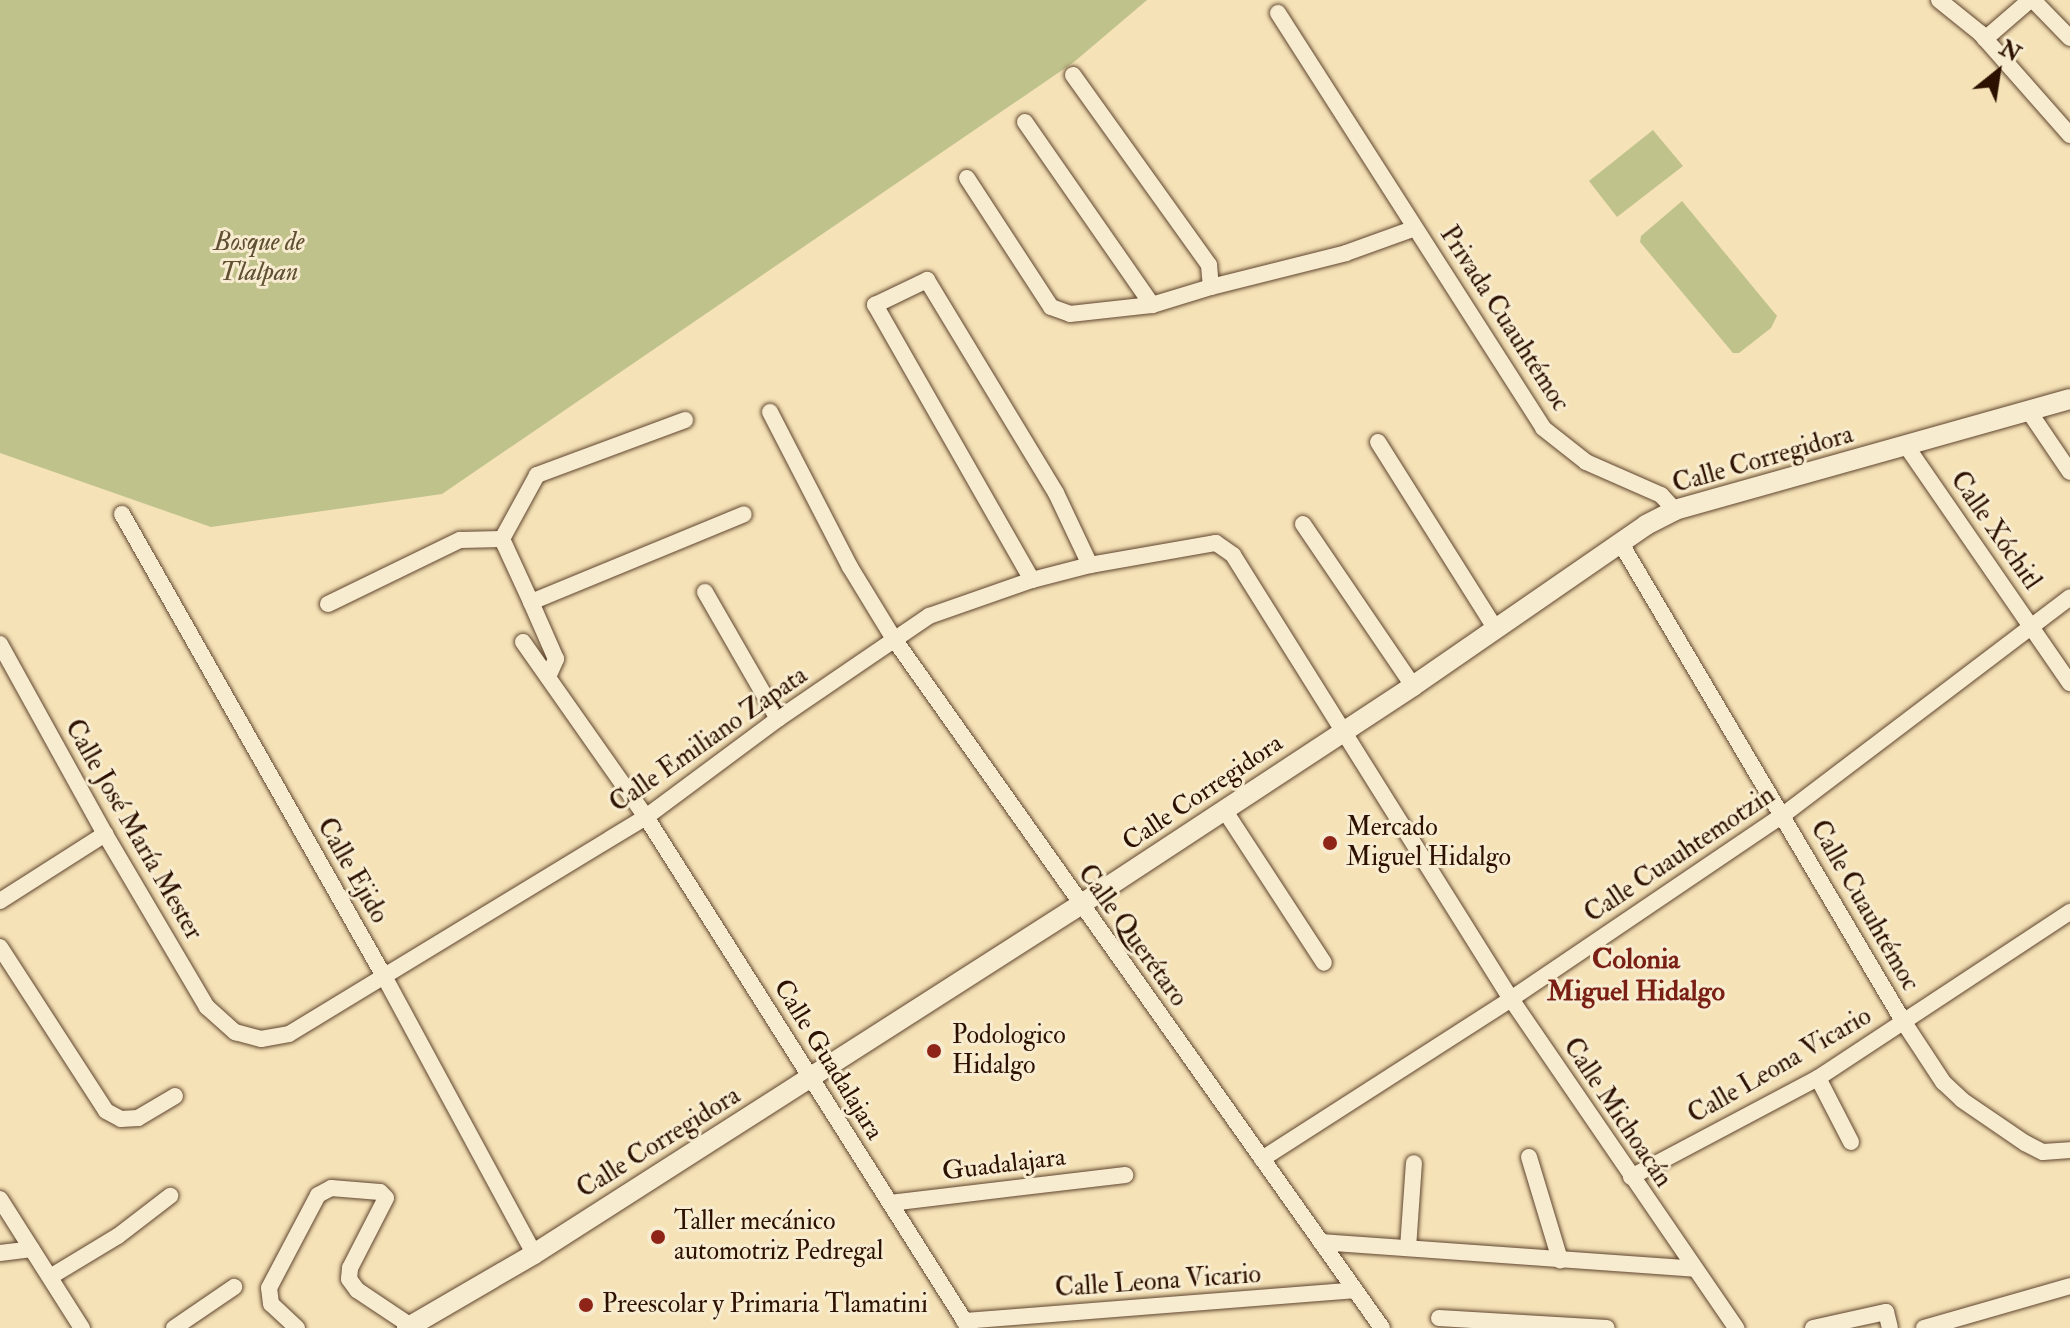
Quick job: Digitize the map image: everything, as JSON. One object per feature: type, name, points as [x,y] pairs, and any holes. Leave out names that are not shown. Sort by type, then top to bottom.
[{"type":"street","points":[[1939,0],[1985,39],[2070,135]]},
{"type":"street","points":[[1985,39],[2032,0],[2070,38]]},
{"type":"street","name":"Privada Cuauhtémoc","points":[[1278,13],[1543,428],[1586,462],[1661,495],[1675,510]]},
{"type":"street","points":[[1073,75],[1209,265],[1211,287]]},
{"type":"street","points":[[1025,122],[1152,305]]},
{"type":"street","name":"Privada Cuauhtémoc","points":[[967,178],[1051,307],[1070,314],[1152,305],[1346,253],[1415,228]]},
{"type":"street","points":[[1032,580],[875,305],[927,280],[1056,493],[1090,565]]},
{"type":"street","name":"Calle Corregidora","points":[[409,1327],[534,1254],[1080,905],[1413,686],[1620,542],[1675,510],[2030,413],[2070,399]]},
{"type":"street","name":"Calle Querétaro","points":[[770,412],[850,567],[894,639],[1382,1328]]},
{"type":"street","points":[[2030,413],[2070,472]]},
{"type":"street","points":[[502,539],[537,475],[685,420]]},
{"type":"street","points":[[1378,442],[1495,628]]},
{"type":"street","name":"Calle Xóchitl","points":[[1907,447],[2070,683]]},
{"type":"street","name":"Calle Ejido","points":[[122,514],[385,978],[534,1254]]},
{"type":"street","points":[[531,602],[744,514]]},
{"type":"street","points":[[1303,524],[1413,686]]},
{"type":"street","points":[[502,539],[556,659],[548,677]]},
{"type":"street","points":[[328,604],[460,540],[502,539]]},
{"type":"street","name":"Calle Cuauhtémoc","points":[[1620,542],[1903,1021],[1943,1082],[1962,1100],[2025,1143],[2043,1152],[2070,1150]]},
{"type":"street","name":"Calle Emiliano Zapata","points":[[235,1032],[261,1039],[289,1034],[385,978],[646,817],[778,719],[929,616],[1032,580],[1090,565],[1206,543],[1216,543],[1233,555]]},
{"type":"street","name":"Calle Michoacán","points":[[1233,555],[1511,999],[1736,1328]]},
{"type":"street","points":[[705,592],[778,719]]},
{"type":"street","name":"Calle Cuauhtemotzin","points":[[1262,1159],[1511,999],[1783,815],[2070,597]]},
{"type":"street","name":"Calle Guadalajara","points":[[523,642],[646,817],[966,1324]]},
{"type":"street","name":"Calle José María Mester","points":[[0,644],[105,834],[207,1007],[235,1032]]},
{"type":"street","points":[[1225,811],[1324,963]]},
{"type":"street","points":[[0,901],[105,834]]},
{"type":"street","name":"Calle Leona Vicario","points":[[1631,1177],[1818,1078],[2070,912]]},
{"type":"street","points":[[0,947],[106,1111],[121,1119],[138,1118],[175,1096]]},
{"type":"street","points":[[1818,1078],[1851,1142]]},
{"type":"street","points":[[1529,1157],[1560,1260]]},
{"type":"street","points":[[1408,1248],[1414,1163]]},
{"type":"street","name":"Guadalajara","points":[[890,1203],[1125,1175]]},
{"type":"street","points":[[297,1328],[271,1304],[269,1288],[318,1195],[331,1188],[380,1192],[386,1198],[350,1268],[349,1279],[357,1290],[409,1327]]},
{"type":"street","points":[[50,1277],[118,1236],[170,1196]]},
{"type":"street","points":[[0,1199],[82,1328]]},
{"type":"street","points":[[1321,1242],[1694,1269]]},
{"type":"street","points":[[0,1253],[32,1249]]},
{"type":"street","points":[[1924,1328],[2070,1286]]},
{"type":"street","points":[[174,1328],[234,1287]]},
{"type":"street","name":"Calle Leona Vicario","points":[[966,1324],[1355,1290]]},
{"type":"street","points":[[1813,1328],[1886,1312],[1890,1328]]},
{"type":"street","points":[[1439,1318],[1607,1328]]},
{"type":"green space","name":"Bosque de Tlalpan","points":[[0,0],[1147,0],[1074,62],[442,494],[211,527],[0,453]]},
{"type":"green space","points":[[1653,130],[1683,166],[1617,217],[1589,181]]},
{"type":"green space","points":[[1682,201],[1777,316],[1771,328],[1739,353],[1733,353],[1640,242],[1641,236]]},
{"type":"place","name":"Mercado Miguel Hidalgo","points":[[1330,843]]},
{"type":"place","name":"Podologico Hidalgo","points":[[934,1051]]},
{"type":"place","name":"Taller mecánico automotriz Pedregal","points":[[658,1237]]},
{"type":"place","name":"Preescolar y Primaria Tlamatini","points":[[586,1305]]},
{"type":"district","name":"Colonia Miguel Hidalgo","points":[[1636,976]]}]
